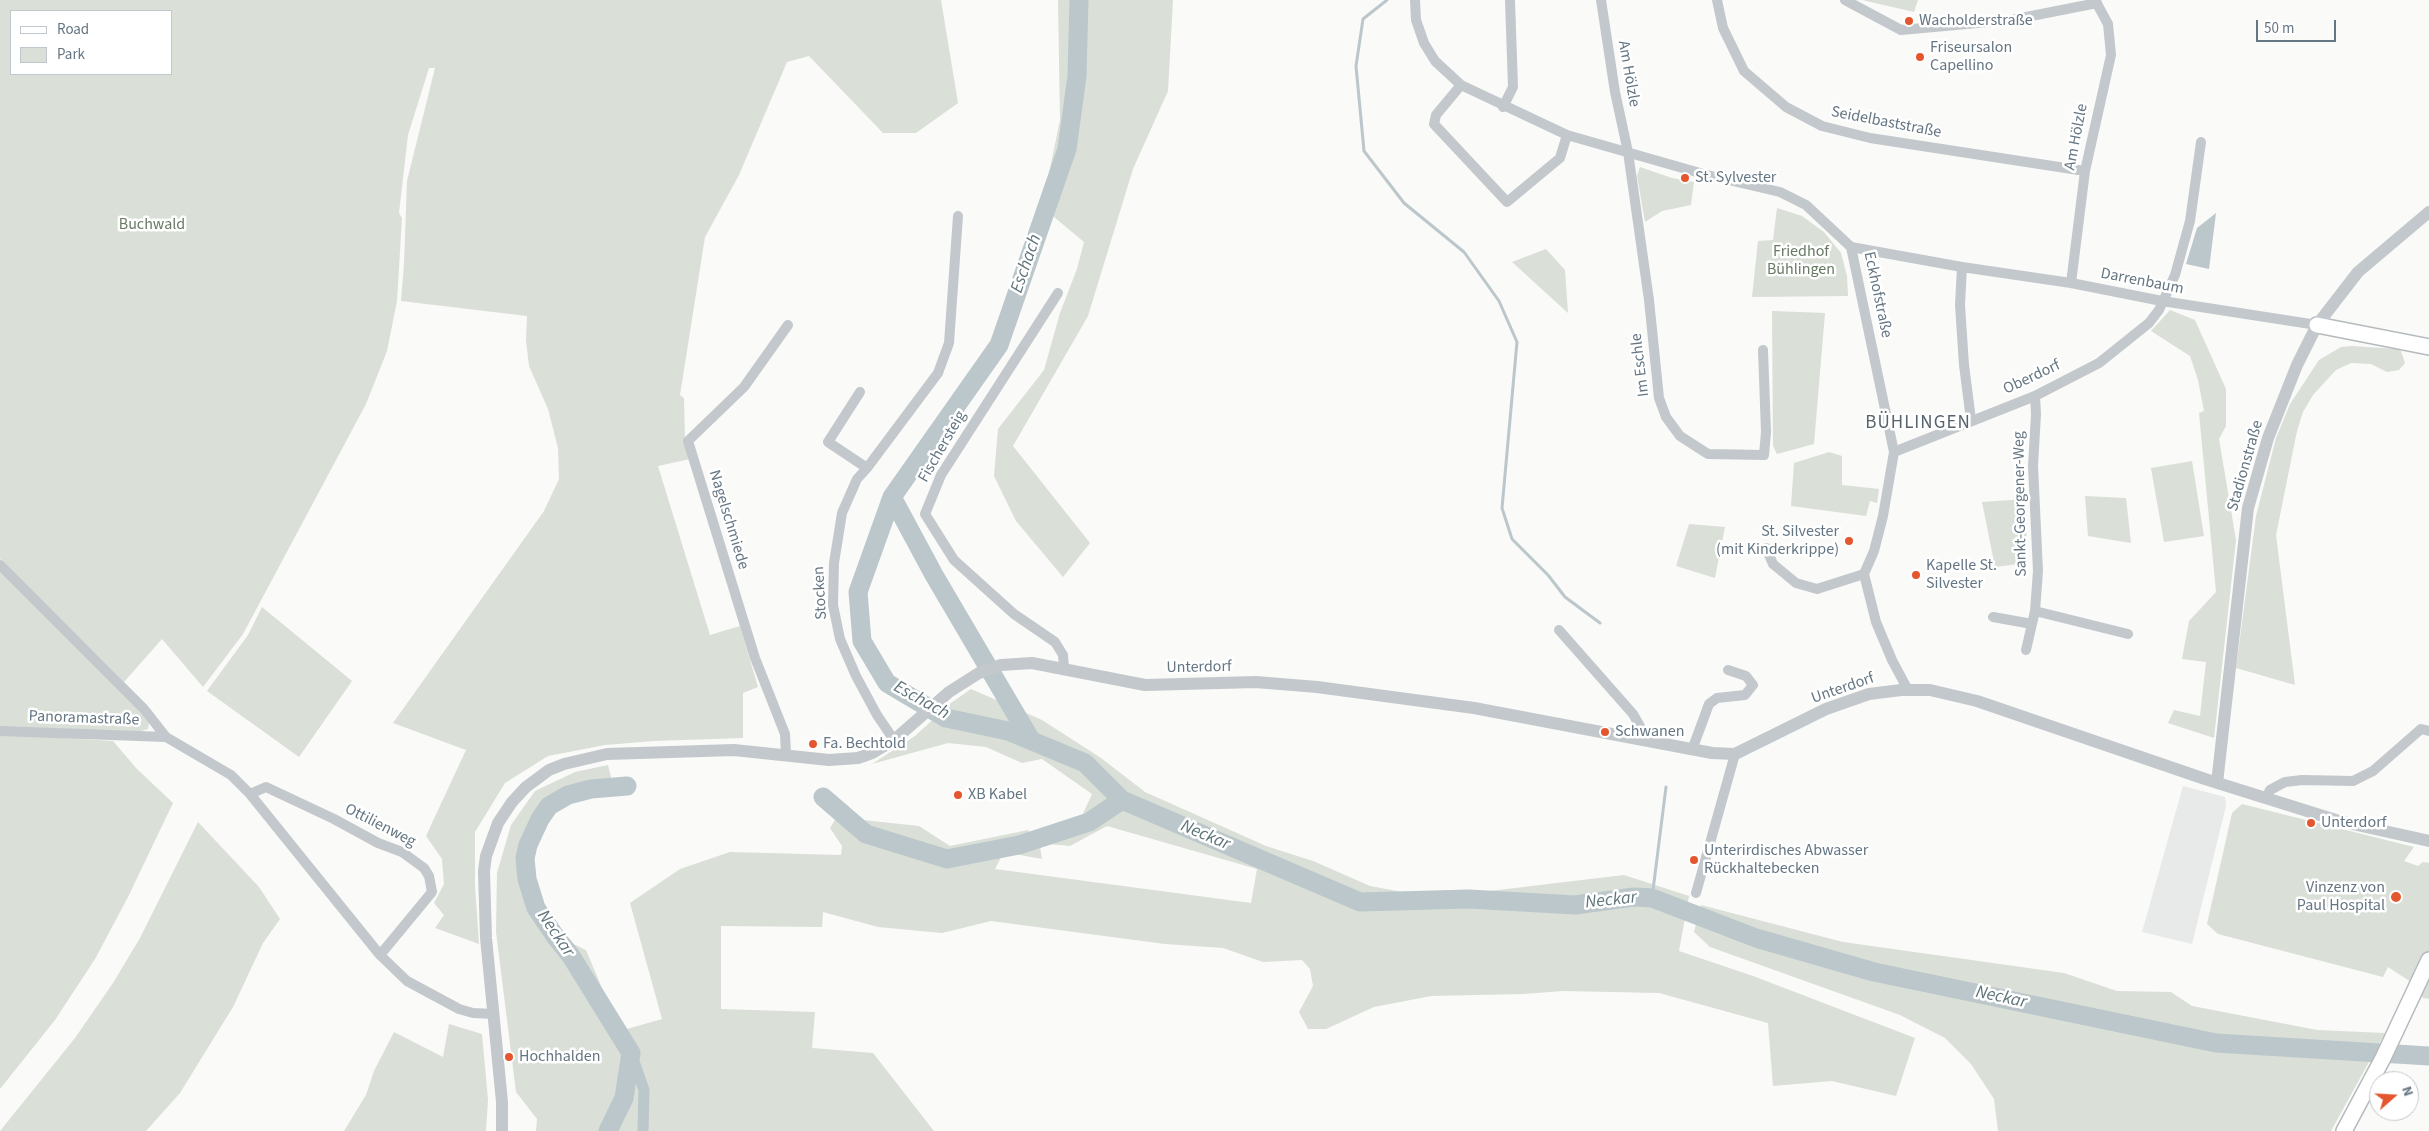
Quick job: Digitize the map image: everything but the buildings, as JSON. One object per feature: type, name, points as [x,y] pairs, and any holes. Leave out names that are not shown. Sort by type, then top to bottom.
[{"type":"main road","points":[[2317,325],[2429,347]]},
{"type":"main road","points":[[2344,1131],[2383,1058],[2429,960]]},
{"type":"street","name":"Eckhofstraße","points":[[1415,0],[1416,20],[1424,42],[1435,61],[1461,84],[1503,107],[1567,135],[1707,175],[1780,192],[1806,205],[1851,247],[1894,452],[1883,516],[1874,550],[1864,574]]},
{"type":"street","points":[[1503,107],[1513,87],[1510,0]]},
{"type":"street","name":"Am Hölzle","points":[[1601,0],[1615,92],[1628,152]]},
{"type":"street","name":"Seidelbaststraße","points":[[1717,0],[1723,28],[1744,70],[1786,107],[1822,126],[1870,138],[2085,171]]},
{"type":"street","points":[[1845,0],[1900,30],[2011,20],[2096,2]]},
{"type":"street","name":"Am Hölzle","points":[[2071,283],[2085,171],[2111,56],[2108,24],[2096,2]]},
{"type":"street","points":[[1461,84],[1436,115],[1434,124],[1507,202],[1560,158],[1567,135]]},
{"type":"street","name":"Oberdorf","points":[[1894,452],[2035,396],[2099,363],[2149,323],[2175,274],[2190,221],[2201,142]]},
{"type":"street","name":"Im Eschle","points":[[1628,152],[1649,300],[1659,398],[1666,417],[1680,436],[1708,454],[1764,455],[1766,432],[1763,350]]},
{"type":"street","name":"Stadionstraße","points":[[2217,783],[2248,508],[2268,438],[2297,365],[2317,325],[2358,272],[2429,212]]},
{"type":"street","name":"Stocken","points":[[894,740],[877,715],[856,676],[840,639],[833,605],[834,563],[842,513],[857,479],[938,373],[949,343],[958,216]]},
{"type":"street","name":"Darrenbaum","points":[[1851,247],[1962,267],[2071,283],[2162,301],[2317,325]]},
{"type":"street","points":[[1962,267],[1960,305],[1964,365],[1971,420]]},
{"type":"street","name":"Fischersteig","points":[[1058,293],[941,475],[925,514],[954,560],[1014,614],[1055,642],[1063,655],[1064,668]]},
{"type":"street","name":"Nagelschmiede","points":[[786,754],[785,734],[755,658],[688,442],[744,387],[788,325]]},
{"type":"street","points":[[860,392],[828,442],[867,468]]},
{"type":"street","name":"Sankt-Georgener-Weg","points":[[2026,650],[2035,611],[2038,571],[2033,466],[2036,414],[2035,396]]},
{"type":"street","points":[[1766,548],[1773,564],[1796,583],[1817,589],[1864,574],[1876,622],[1892,660],[1908,690]]},
{"type":"street","points":[[0,565],[144,709],[166,737],[231,775],[250,794],[380,955],[407,981],[459,1009],[473,1013],[494,1014]]},
{"type":"street","points":[[2035,611],[2128,634]]},
{"type":"street","points":[[1993,617],[2032,624]]},
{"type":"street","points":[[1559,630],[1633,714],[1642,730],[1643,740]]},
{"type":"street","name":"Unterdorf","points":[[502,1131],[502,1102],[486,938],[484,871],[498,823],[512,802],[531,783],[549,770],[578,759],[607,754],[734,750],[829,760],[858,758],[872,753],[894,740],[942,699],[986,670],[1001,665],[1032,663],[1145,685],[1256,682],[1317,686],[1474,708],[1692,750],[1735,754],[1826,709],[1869,694],[1930,690],[1977,701],[2217,783],[2339,821],[2429,841]]},
{"type":"street","points":[[1692,750],[1709,704],[1717,698],[1745,695],[1753,685],[1746,676],[1728,670]]},
{"type":"street","points":[[2266,798],[2270,790],[2285,782],[2302,780],[2353,781],[2373,770],[2421,729],[2429,731]]},
{"type":"street","name":"Panoramastraße","points":[[0,731],[166,737]]},
{"type":"street","points":[[1696,892],[1735,754]]},
{"type":"street","name":"Ottilienweg","points":[[250,794],[266,787],[334,819],[378,843],[402,852],[424,868],[429,876],[432,892],[380,955]]},
{"type":"shaded area","points":[[2216,213],[2209,269],[2186,264],[2197,228]]},
{"type":"shaded area","points":[[2183,786],[2225,797],[2226,806],[2192,944],[2142,932]]},
{"type":"green space","name":"Buchwald","points":[[0,0],[941,0],[958,103],[916,133],[883,133],[809,56],[787,62],[739,175],[705,237],[680,395],[684,398],[685,440],[690,459],[658,466],[710,635],[740,626],[758,687],[743,693],[743,738],[654,741],[605,745],[548,756],[505,783],[475,832],[475,886],[479,944],[435,928],[444,915],[434,903],[444,884],[442,859],[426,836],[466,750],[393,723],[544,511],[559,479],[558,448],[548,409],[529,366],[526,340],[527,316],[401,301],[407,181],[435,68],[429,68],[408,135],[399,213],[402,218],[397,301],[387,351],[366,404],[243,634],[203,687],[162,639],[124,682],[0,559]]},
{"type":"green space","points":[[1058,0],[1173,0],[1168,91],[1133,169],[1088,316],[1013,446],[1090,543],[1063,577],[1016,521],[994,476],[998,429],[1044,370],[1060,313],[1077,269],[1084,242],[1042,207],[1060,120]]},
{"type":"green space","points":[[1862,0],[1918,0],[1914,12]]},
{"type":"green space","points":[[1640,167],[1672,178],[1694,182],[1691,205],[1662,211],[1645,222],[1637,176]]},
{"type":"green space","name":"Friedhof Bühlingen","points":[[1777,208],[1802,216],[1824,232],[1841,253],[1847,276],[1848,296],[1752,297],[1758,241],[1773,240]]},
{"type":"green space","points":[[1546,249],[1565,270],[1568,313],[1512,262]]},
{"type":"green space","points":[[2170,310],[2195,320],[2226,389],[2226,426],[2219,439],[2236,540],[2214,738],[2168,723],[2174,710],[2200,716],[2206,662],[2182,659],[2189,621],[2216,592],[2199,413],[2204,411],[2198,380],[2190,356],[2151,331]]},
{"type":"green space","points":[[1772,311],[1825,313],[1814,444],[1777,454],[1773,446]]},
{"type":"green space","points":[[2341,347],[2397,349],[2401,351],[2405,363],[2399,370],[2387,372],[2371,364],[2351,363],[2336,370],[2313,395],[2303,412],[2297,431],[2276,535],[2295,685],[2236,668],[2256,516],[2276,438],[2290,404],[2319,360]]},
{"type":"green space","points":[[1829,452],[1842,456],[1842,485],[1879,489],[1877,503],[1870,501],[1866,516],[1791,506],[1794,463]]},
{"type":"green space","points":[[2192,461],[2204,536],[2164,542],[2151,468]]},
{"type":"green space","points":[[2085,496],[2126,498],[2131,543],[2088,536]]},
{"type":"green space","points":[[2026,499],[2027,563],[1995,567],[1982,502]]},
{"type":"green space","points":[[1689,524],[1725,527],[1715,578],[1676,566]]},
{"type":"green space","points":[[0,570],[128,696],[149,723],[148,729],[138,732],[0,729]]},
{"type":"green space","points":[[262,607],[352,681],[299,757],[207,691],[248,635]]},
{"type":"green space","points":[[971,689],[1042,720],[1101,758],[1145,792],[1266,846],[1313,861],[1370,886],[1413,894],[1481,892],[1624,875],[1689,896],[1679,951],[1753,976],[1915,1038],[1896,1096],[1832,1081],[1773,1086],[1768,1023],[1659,993],[1563,991],[1431,996],[1374,1007],[1326,1029],[1308,1029],[1299,1012],[1313,986],[1310,969],[1302,960],[1263,962],[1223,948],[1165,944],[991,921],[942,933],[878,927],[823,912],[822,927],[721,926],[721,1009],[815,1012],[812,1048],[873,1053],[934,1131],[536,1131],[537,1119],[516,1092],[496,932],[497,873],[511,825],[535,791],[575,772],[608,765],[614,789],[585,794],[554,805],[535,831],[529,867],[535,894],[561,938],[586,950],[620,1031],[662,1019],[630,903],[680,869],[730,852],[841,855],[842,846],[830,828],[839,813],[863,820],[919,826],[950,846],[1028,830],[1040,847],[1042,859],[1004,852],[995,869],[1251,903],[1257,869],[1107,826],[1070,846],[1048,844],[1042,829],[1081,818],[1092,794],[1042,759],[1022,763],[986,747],[948,743],[872,764],[915,736],[951,703]]},
{"type":"green space","points":[[0,734],[113,741],[136,768],[173,803],[128,897],[95,959],[55,1020],[0,1089]]},
{"type":"green space","points":[[2242,804],[2414,847],[2404,861],[2418,866],[2423,862],[2429,863],[2429,999],[2423,998],[2411,982],[2388,967],[2383,977],[2218,934],[2207,924],[2232,813]]},
{"type":"green space","points":[[198,822],[259,887],[280,919],[263,943],[233,1007],[180,1093],[146,1131],[0,1131],[75,1038],[113,983],[140,938]]},
{"type":"green space","points":[[1701,905],[1843,942],[2064,973],[2117,991],[2171,992],[2192,1006],[2317,1030],[2385,1033],[2331,1131],[1998,1131],[1994,1099],[1971,1064],[1945,1038],[1900,1015],[1710,947],[1694,932]]},
{"type":"green space","points":[[449,1024],[482,1034],[488,1100],[486,1131],[344,1131],[366,1095],[374,1071],[394,1032],[443,1057]]},
{"type":"waterway","name":"Eschach","points":[[1079,0],[1077,76],[1067,149],[999,345],[892,497],[858,592],[862,641],[887,683],[946,718],[1008,731],[1085,763],[1122,800]]},
{"type":"waterway","points":[[1387,0],[1363,19],[1356,66],[1364,151],[1404,203],[1464,252],[1499,301],[1517,342],[1502,508],[1512,539],[1548,575],[1565,597],[1600,623]]},
{"type":"waterway","name":"Eschach","points":[[892,497],[934,575],[1031,740]]},
{"type":"waterway","name":"Neckar","points":[[608,1131],[624,1098],[631,1053],[571,956],[536,908],[527,879],[525,858],[528,845],[540,819],[549,806],[568,795],[591,789],[627,786]]},
{"type":"waterway","points":[[1652,898],[1666,787]]},
{"type":"waterway","name":"Neckar","points":[[823,797],[866,834],[947,859],[1019,845],[1089,822],[1122,800],[1360,902],[1469,899],[1575,905],[1634,897],[1652,898],[1756,938],[1874,972],[2216,1043],[2429,1056]]},
{"type":"waterway","points":[[631,1053],[644,1090],[643,1131]]},
{"type":"place","name":"Wacholderstraße","points":[[1909,21]]},
{"type":"place","name":"Friseursalon Capellino","points":[[1920,57]]},
{"type":"place","name":"St. Sylvester","points":[[1685,178]]},
{"type":"place","name":"St. Silvester (mit Kinderkrippe)","points":[[1849,541]]},
{"type":"place","name":"Kapelle St. Silvester","points":[[1916,575]]},
{"type":"place","name":"Schwanen","points":[[1605,732]]},
{"type":"place","name":"Fa. Bechtold","points":[[813,744]]},
{"type":"place","name":"XB Kabel","points":[[958,795]]},
{"type":"place","name":"Unterdorf","points":[[2311,823]]},
{"type":"place","name":"Unterirdisches Abwasser Rückhaltebecken","points":[[1694,860]]},
{"type":"place","name":"Vinzenz von Paul Hospital","points":[[2396,897]]},
{"type":"place","name":"Hochhalden","points":[[509,1057]]},
{"type":"district","name":"BÜHLINGEN","points":[[1918,424]]}]
